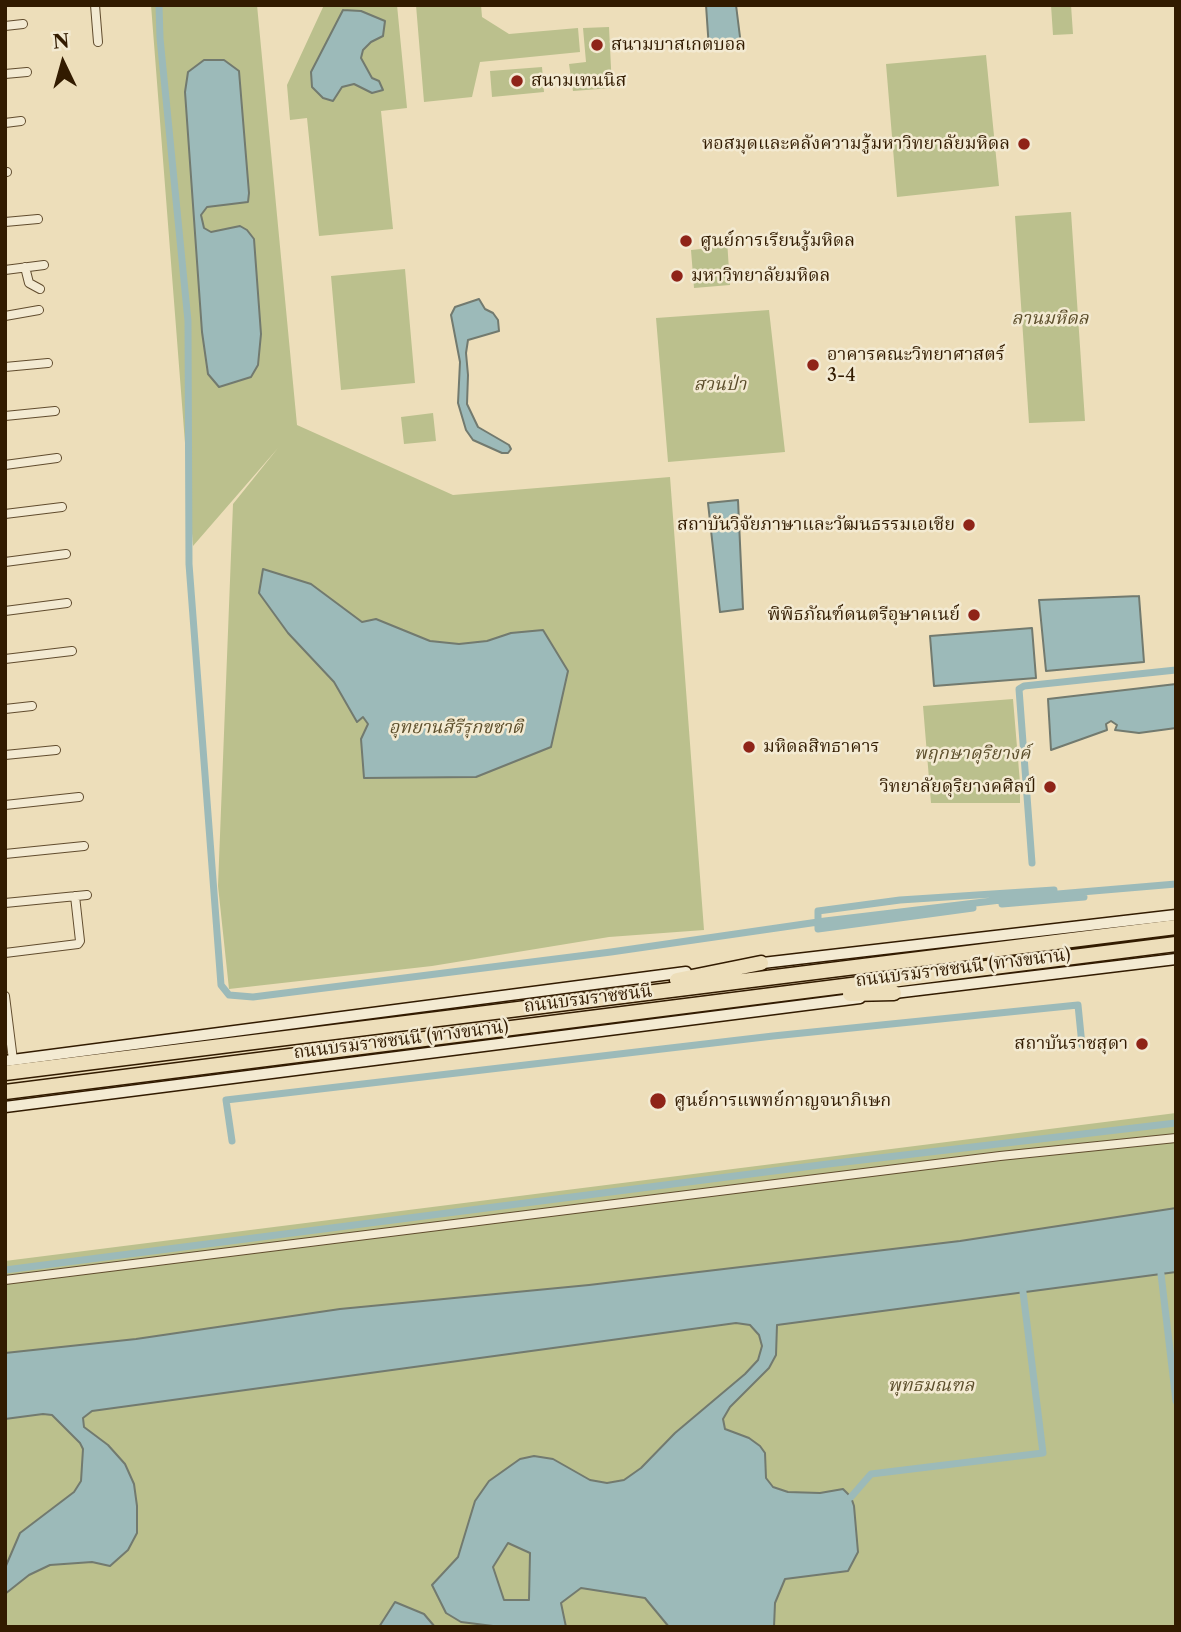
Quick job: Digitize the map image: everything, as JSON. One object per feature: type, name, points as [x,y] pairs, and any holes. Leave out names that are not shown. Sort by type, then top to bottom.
[{"type":"highway","name":"ถนนบรมราชชนนี","points":[[8,1065],[570,1002],[1176,927]]},
{"type":"highway","name":"ถนนบรมราชชนนี","points":[[5,1091],[1176,944]]},
{"type":"highway","points":[[570,1002],[761,963]]},
{"type":"highway","points":[[748,998],[894,993]]},
{"type":"main road","name":"ถนนบรมราชชนนี (ทางขนาน)","points":[[8,1065],[761,963],[1176,915]]},
{"type":"main road","name":"ถนนบรมราชชนนี (ทางขนาน)","points":[[5,1107],[1176,959]]},
{"type":"street","points":[[95,5],[98,42]]},
{"type":"street","points":[[5,26],[23,24]]},
{"type":"street","points":[[5,75],[27,72]]},
{"type":"street","points":[[5,123],[21,121]]},
{"type":"street","points":[[5,222],[38,219]]},
{"type":"street","points":[[5,270],[44,265]]},
{"type":"street","points":[[25,267],[29,283],[40,289]]},
{"type":"street","points":[[5,316],[38,310]]},
{"type":"street","points":[[5,368],[48,363]]},
{"type":"street","points":[[5,416],[55,411]]},
{"type":"street","points":[[5,465],[57,458]]},
{"type":"street","points":[[5,514],[62,507]]},
{"type":"street","points":[[5,562],[66,554]]},
{"type":"street","points":[[5,611],[67,603]]},
{"type":"street","points":[[5,659],[72,651]]},
{"type":"street","points":[[5,709],[32,706]]},
{"type":"street","points":[[5,755],[56,750]]},
{"type":"street","points":[[5,805],[79,797]]},
{"type":"street","points":[[5,854],[84,846]]},
{"type":"street","points":[[5,903],[87,895]]},
{"type":"street","points":[[5,953],[78,944],[80,941],[75,896]]},
{"type":"street","points":[[5,996],[8,1065]]},
{"type":"street","points":[[5,1280],[918,1166],[1176,1138]]},
{"type":"green space","name":"อุทยานสิรีรุกขชาติ","points":[[151,5],[257,5],[297,425],[453,495],[670,477],[704,930],[609,937],[432,966],[229,989],[218,886],[233,504],[278,448],[193,546]]},
{"type":"green space","points":[[324,5],[397,5],[407,108],[381,111],[393,229],[319,236],[307,118],[290,120],[287,85]]},
{"type":"green space","points":[[416,5],[481,5],[482,17],[509,34],[578,28],[580,52],[480,62],[472,97],[424,102]]},
{"type":"green space","points":[[1051,5],[1071,5],[1073,34],[1053,35]]},
{"type":"green space","name":"สนามบาสเกตบอล","points":[[609,27],[612,88],[573,91],[569,64],[586,62],[583,28]]},
{"type":"green space","points":[[986,55],[999,186],[897,197],[886,64]]},
{"type":"green space","name":"สนามเทนนิส","points":[[542,67],[544,92],[492,97],[490,71]]},
{"type":"green space","name":"ลานมหิดล","points":[[1071,212],[1085,421],[1029,423],[1015,216]]},
{"type":"green space","points":[[727,240],[730,285],[694,288],[691,250],[701,249],[700,242]]},
{"type":"green space","points":[[405,269],[415,383],[341,390],[331,276]]},
{"type":"green space","name":"สวนป่า","points":[[769,310],[785,452],[668,462],[656,318]]},
{"type":"green space","points":[[433,413],[436,441],[404,444],[401,417]]},
{"type":"green space","name":"พฤกษาดุริยางค์","points":[[1013,699],[1020,803],[931,803],[923,706]]},
{"type":"green space","name":"พุทธมณฑล","points":[[1176,1113],[1176,1627],[5,1627],[5,1261]]},
{"type":"water","points":[[706,5],[736,5],[741,45],[709,49]]},
{"type":"water","points":[[343,10],[361,11],[385,21],[383,36],[363,50],[361,58],[372,78],[379,81],[383,90],[372,93],[354,84],[342,87],[333,101],[323,98],[312,87],[311,72]]},
{"type":"water","points":[[204,60],[224,60],[239,71],[249,193],[248,202],[207,207],[201,215],[204,228],[211,232],[240,226],[254,239],[261,334],[258,365],[251,377],[219,387],[208,374],[202,332],[185,92],[188,72]]},
{"type":"water","points":[[479,299],[485,309],[493,313],[498,320],[499,331],[468,340],[467,404],[478,427],[509,445],[511,449],[508,453],[473,440],[466,430],[458,403],[460,362],[451,315],[455,307]]},
{"type":"water","points":[[738,500],[743,609],[720,612],[708,503]]},
{"type":"water","points":[[263,569],[311,584],[362,622],[376,619],[430,641],[459,644],[487,641],[511,633],[543,630],[568,671],[551,747],[476,777],[364,778],[361,739],[368,724],[363,717],[357,722],[334,682],[288,633],[259,593]]},
{"type":"water","points":[[1139,596],[1144,662],[1046,671],[1039,600]]},
{"type":"water","points":[[1032,628],[1036,678],[934,686],[930,636]]},
{"type":"water","points":[[1176,684],[1176,728],[1139,733],[1115,730],[1117,725],[1111,721],[1106,724],[1107,730],[1051,750],[1048,699]]},
{"type":"water","points":[[1176,1208],[1176,1272],[777,1325],[776,1355],[769,1368],[730,1407],[723,1419],[725,1429],[749,1438],[760,1446],[765,1453],[766,1478],[773,1487],[788,1492],[820,1493],[843,1489],[851,1497],[854,1506],[858,1552],[848,1571],[785,1579],[775,1603],[774,1627],[669,1627],[645,1598],[581,1588],[561,1603],[566,1627],[501,1627],[461,1622],[446,1613],[432,1585],[458,1557],[475,1501],[489,1481],[520,1459],[534,1456],[553,1459],[590,1480],[607,1483],[624,1480],[641,1468],[675,1433],[758,1360],[762,1346],[759,1335],[750,1325],[736,1323],[92,1411],[83,1418],[84,1427],[108,1445],[125,1464],[134,1484],[137,1533],[128,1550],[110,1566],[92,1562],[50,1565],[29,1575],[5,1594],[5,1568],[20,1533],[74,1492],[81,1481],[83,1449],[52,1415],[5,1419],[5,1353],[136,1339],[340,1309],[589,1285],[960,1241]],"holes":[[[508,1543],[530,1553],[529,1600],[504,1600],[493,1567]]]},
{"type":"water","points":[[395,1602],[424,1614],[435,1627],[379,1627]]},
{"type":"waterway","points":[[159,5],[188,321],[189,564],[221,985],[229,995],[253,997],[611,952],[825,921],[1034,896],[1176,884]]},
{"type":"waterway","points":[[1032,863],[1019,689],[1024,686],[1176,670]]},
{"type":"waterway","points":[[973,908],[818,929],[818,911],[900,900],[1054,890]]},
{"type":"waterway","points":[[1002,904],[1084,897]]},
{"type":"waterway","points":[[232,1141],[226,1100],[773,1036],[1078,1005],[1082,1045]]},
{"type":"waterway","points":[[5,1270],[828,1164],[1176,1123]]},
{"type":"waterway","points":[[1161,1274],[1176,1401]]},
{"type":"waterway","points":[[851,1497],[871,1474],[1043,1453],[1023,1292]]},
{"type":"place","name":"สนามบาสเกตบอล","points":[[597,45]]},
{"type":"place","name":"สนามเทนนิส","points":[[517,81]]},
{"type":"place","name":"หอสมุดและคลังความรู้มหาวิทยาลัยมหิดล","points":[[1024,144]]},
{"type":"place","name":"ศูนย์การเรียนรู้มหิดล","points":[[686,241]]},
{"type":"place","name":"มหาวิทยาลัยมหิดล","points":[[677,276]]},
{"type":"place","name":"อาคารคณะวิทยาศาสตร์ 3-4","points":[[813,365]]},
{"type":"place","name":"สถาบันวิจัยภาษาและวัฒนธรรมเอเชีย","points":[[969,525]]},
{"type":"place","name":"พิพิธภัณฑ์ดนตรีอุษาคเนย์","points":[[974,615]]},
{"type":"place","name":"มหิดลสิทธาคาร","points":[[749,747]]},
{"type":"place","name":"วิทยาลัยดุริยางคศิลป์","points":[[1050,787]]},
{"type":"place","name":"สถาบันราชสุดา","points":[[1142,1044]]},
{"type":"place","name":"ศูนย์การแพทย์กาญจนาภิเษก","points":[[658,1101]]}]
